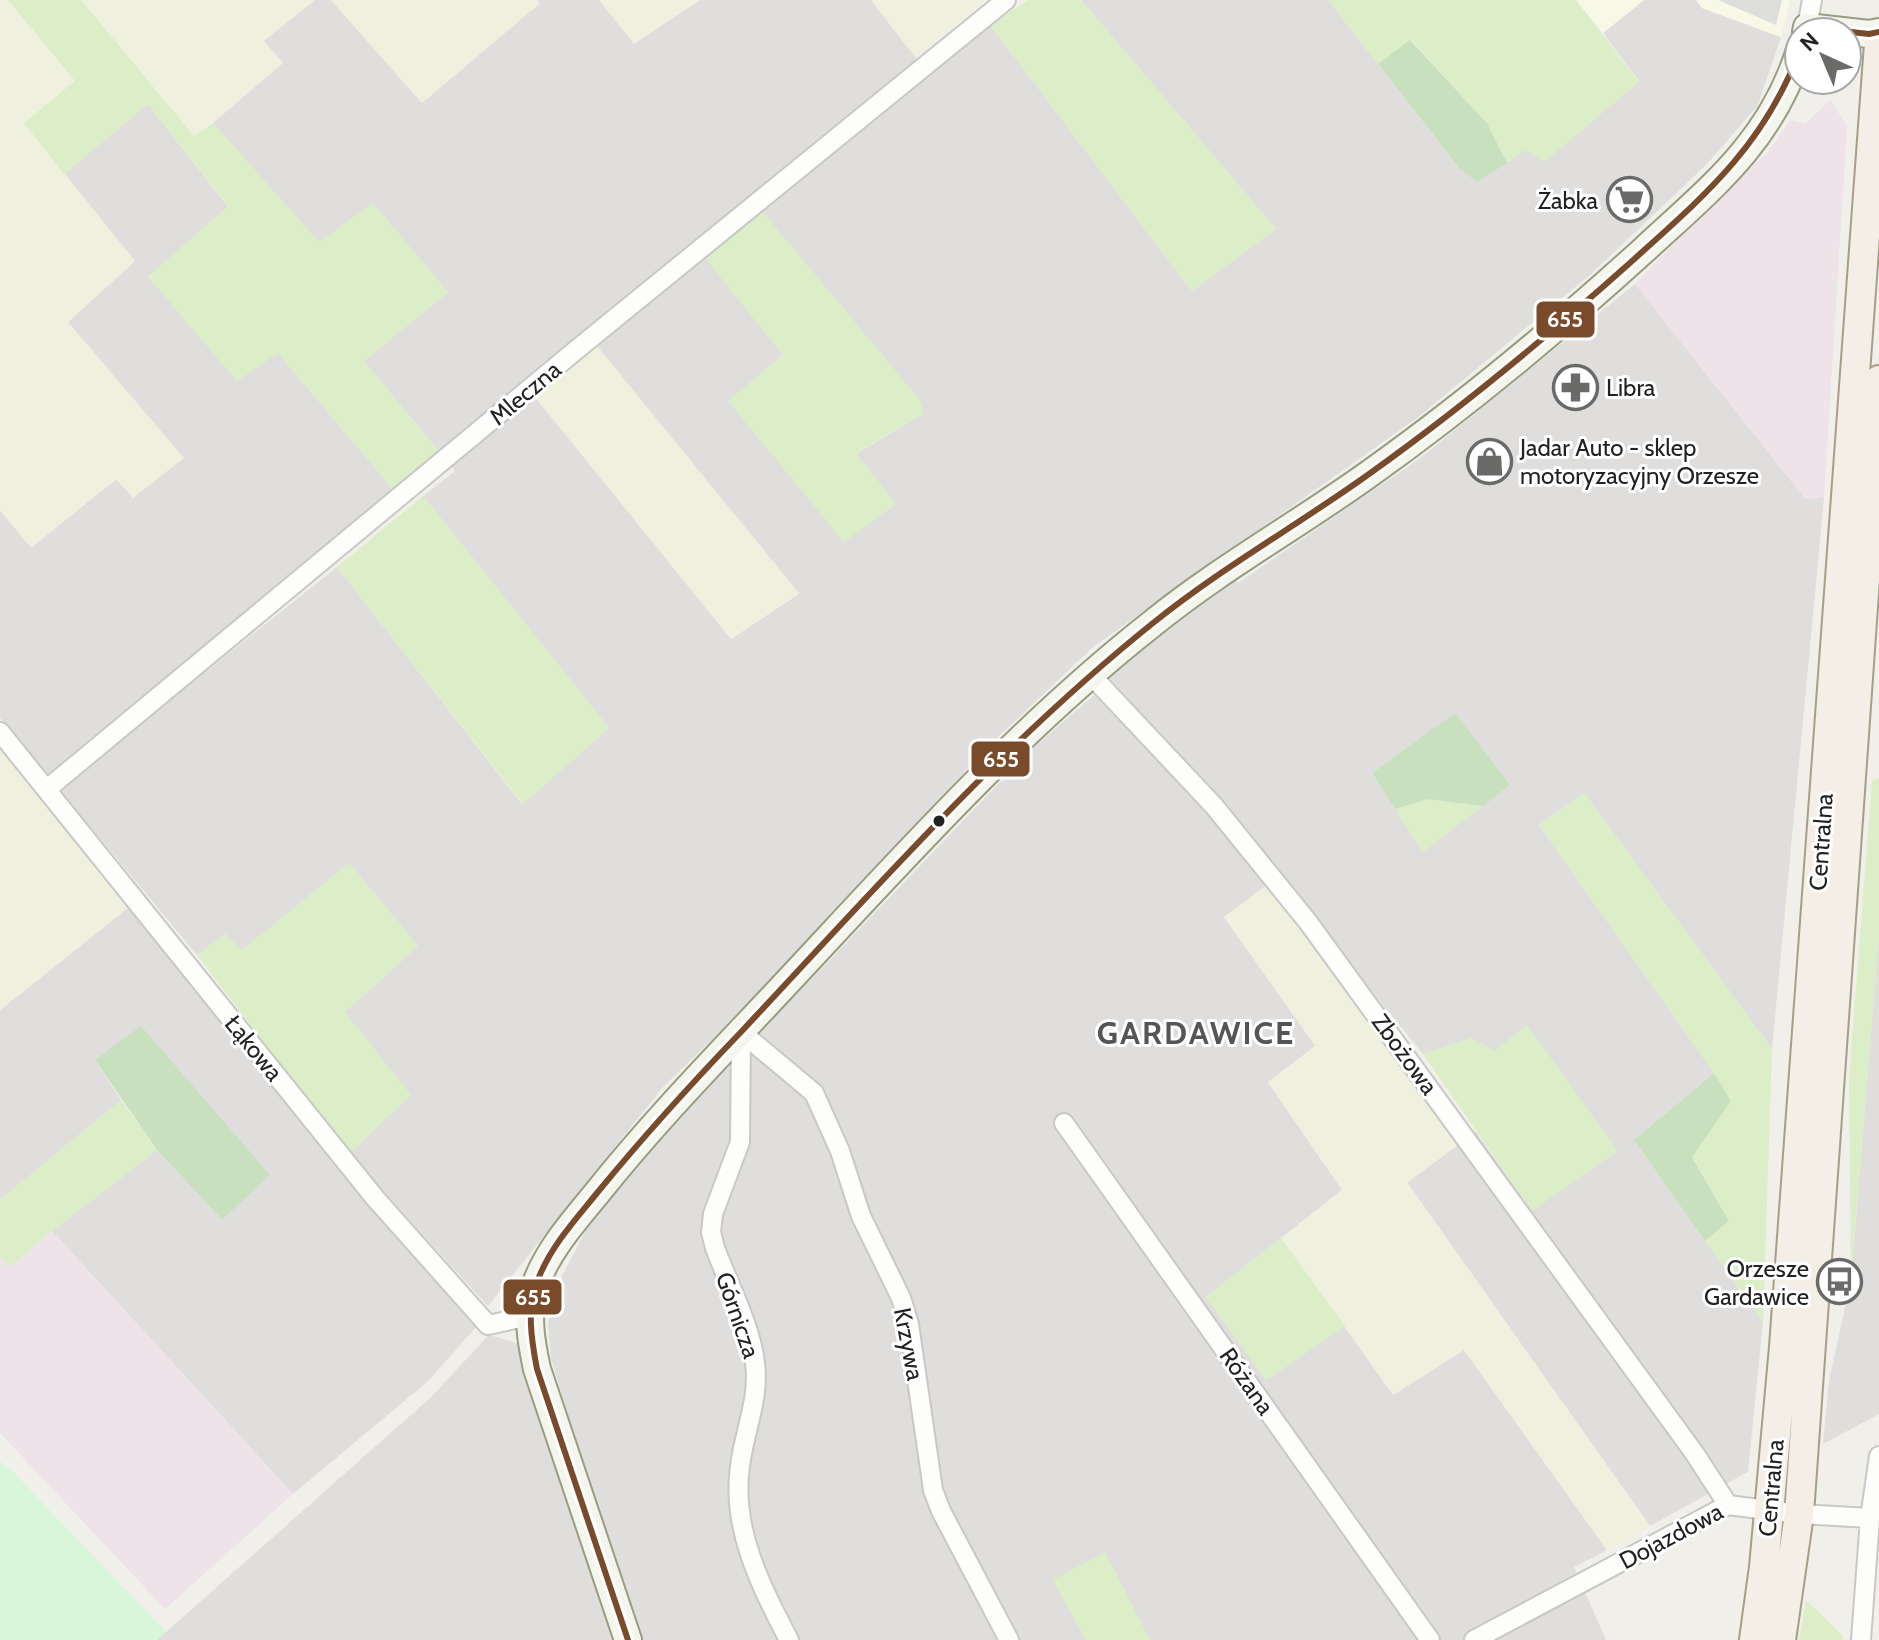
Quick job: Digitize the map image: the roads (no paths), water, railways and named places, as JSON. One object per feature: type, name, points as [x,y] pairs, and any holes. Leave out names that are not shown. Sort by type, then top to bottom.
[{"type":"main road","name":"Centralna","points":[[1754,1640],[1786,1312],[1879,44]]},
{"type":"main road","name":"Centralna","points":[[1781,1640],[1799,1514],[1879,380]]},
{"type":"street","name":"Mleczna","points":[[47,789],[997,3]]},
{"type":"street","points":[[628,1640],[537,1369],[529,1316],[535,1286],[548,1258],[566,1232],[665,1112],[1018,739],[1090,674],[1220,573],[1366,476],[1462,406],[1553,331],[1709,189],[1743,154],[1764,129],[1783,93]]},
{"type":"street","name":"Zbożowa","points":[[1090,674],[1214,806],[1308,922],[1695,1454],[1728,1505]]},
{"type":"street","name":"Łąkowa","points":[[0,732],[304,1112],[441,1275],[488,1325],[529,1316]]},
{"type":"street","name":"Górnicza","points":[[741,1032],[740,1142],[713,1214],[711,1232],[756,1366],[753,1401],[740,1465],[740,1517],[747,1547],[765,1593],[789,1640]]},
{"type":"street","name":"Krzywa","points":[[741,1032],[814,1093],[830,1124],[861,1216],[901,1298],[909,1324],[933,1490],[1009,1640]]},
{"type":"street","name":"Różana","points":[[1064,1123],[1430,1640]]},
{"type":"street","points":[[1861,1640],[1870,1518],[1879,1456]]},
{"type":"street","name":"Dojazdowa","points":[[1474,1640],[1728,1505],[1799,1514],[1870,1518]]},
{"type":"place","name":"Żabka","points":[[1629,200]]},
{"type":"place","name":"Libra","points":[[1575,387]]},
{"type":"place","name":"Jadar Auto - sklep motoryzacyjny Orzesze","points":[[1489,461]]},
{"type":"place","name":"Orzesze Gardawice","points":[[1840,1282]]},
{"type":"district","name":"GARDAWICE","points":[[1196,1032]]}]
